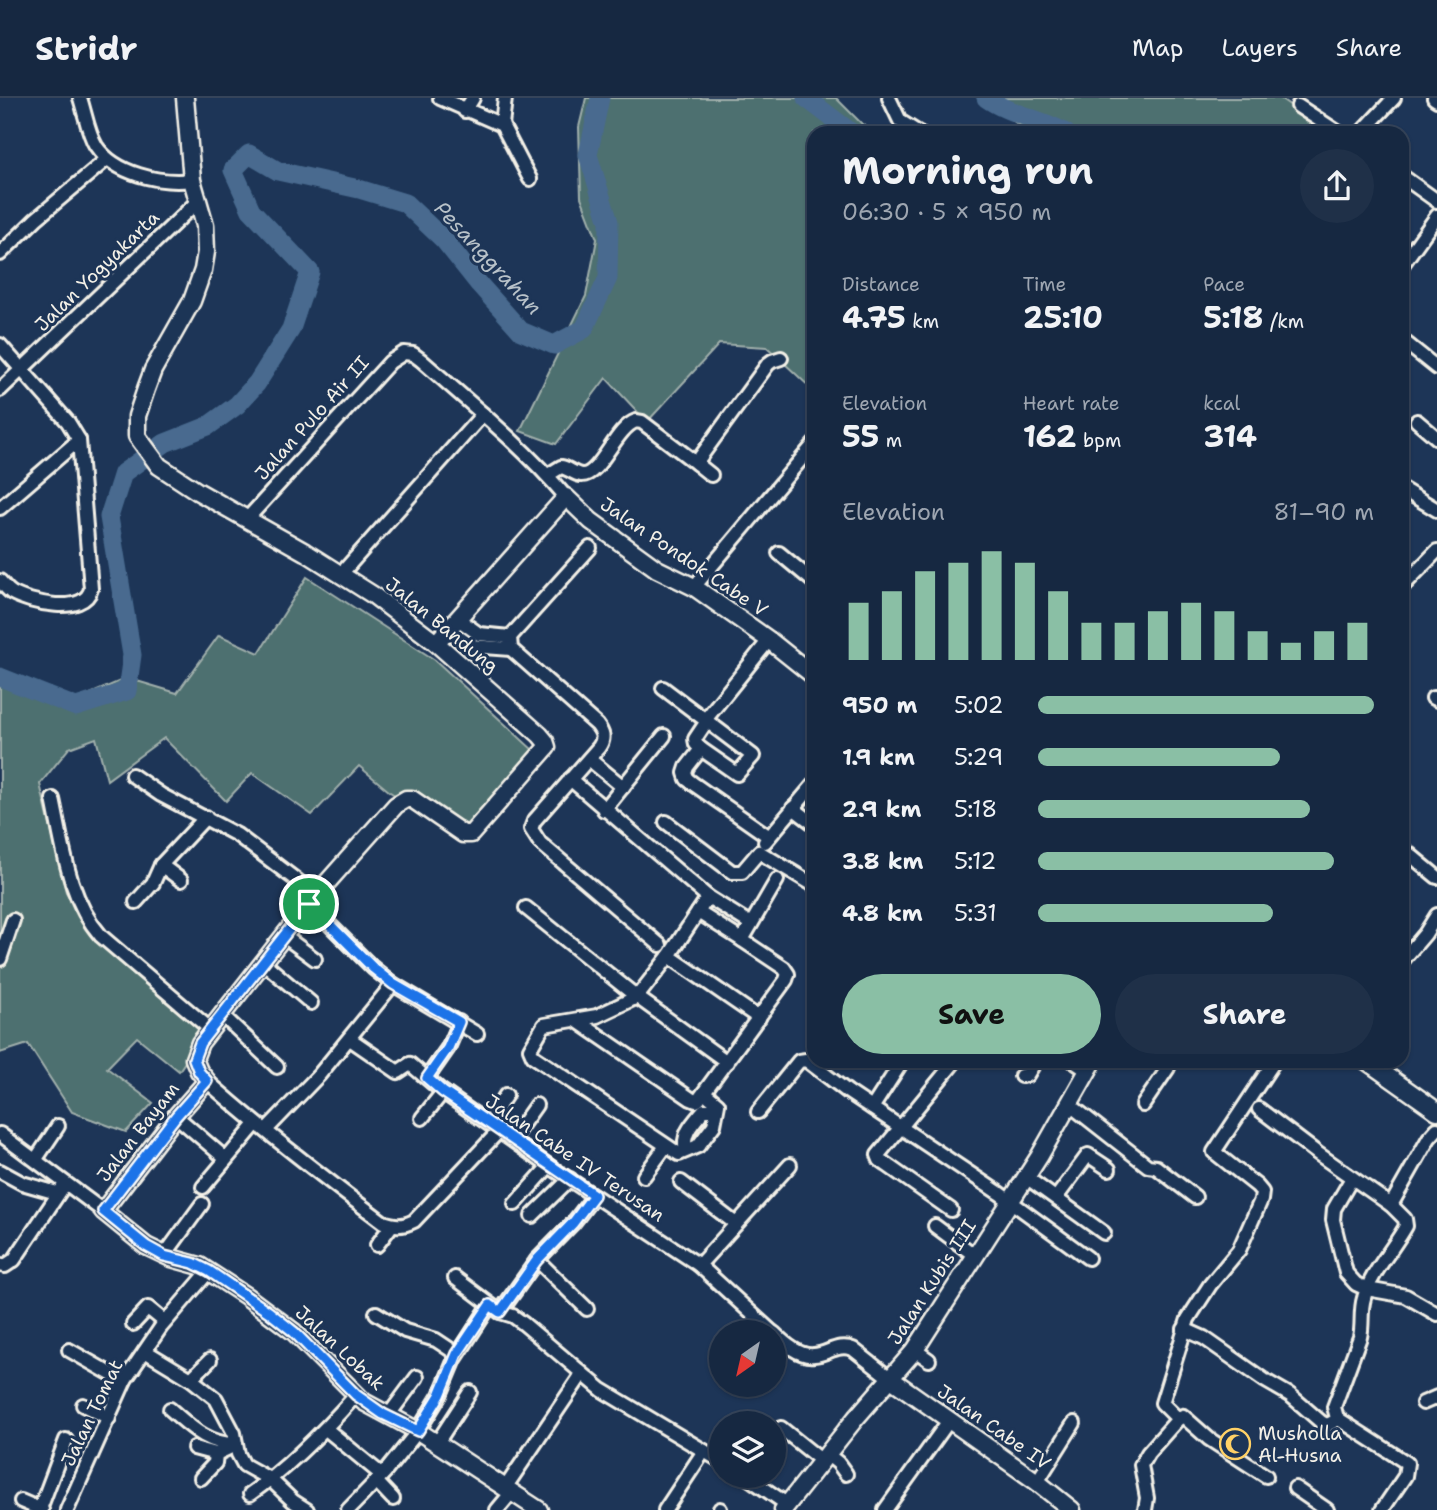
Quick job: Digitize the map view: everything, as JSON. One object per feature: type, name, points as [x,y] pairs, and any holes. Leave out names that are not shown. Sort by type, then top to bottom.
[{"type":"street","points":[[80,98],[94,143],[107,159],[139,175],[166,181],[192,180]]},
{"type":"street","name":"Jalan Bandung","points":[[185,98],[192,180],[199,200],[206,239],[203,270],[192,301],[153,370],[137,416],[137,436],[159,466],[197,491],[341,574],[436,643],[540,735],[547,747],[471,834],[463,834],[417,802],[406,799],[401,801],[312,899],[200,1043],[194,1059],[199,1072],[207,1081]]},
{"type":"street","points":[[440,98],[502,125]]},
{"type":"street","points":[[465,111],[472,98]]},
{"type":"street","points":[[505,98],[502,125],[530,179]]},
{"type":"street","points":[[889,98],[900,121],[908,126]]},
{"type":"street","points":[[1368,126],[1394,98]]},
{"type":"street","points":[[1298,106],[1328,126]]},
{"type":"street","points":[[0,254],[36,219],[107,159]]},
{"type":"street","points":[[1409,181],[1437,201]]},
{"type":"street","name":"Jalan Yogyakarta","points":[[0,390],[199,200]]},
{"type":"street","points":[[1409,255],[1437,216]]},
{"type":"street","points":[[0,345],[68,422],[79,440],[91,589],[89,595],[78,605],[37,603],[9,592],[0,581]]},
{"type":"street","points":[[1409,346],[1437,368]]},
{"type":"street","name":"Jalan Pondok Cabe V","points":[[412,354],[483,414],[548,475],[591,521],[657,569],[694,587],[807,665]]},
{"type":"street","name":"Jalan Pulo Air II","points":[[247,519],[390,362],[398,355],[412,354]]},
{"type":"street","points":[[696,463],[768,365],[781,358]]},
{"type":"street","points":[[341,574],[483,414]]},
{"type":"street","points":[[548,475],[561,467],[580,475],[587,474],[595,468],[624,428],[636,421],[642,422],[711,475]]},
{"type":"street","points":[[1417,421],[1437,438]]},
{"type":"street","points":[[0,508],[79,440]]},
{"type":"street","points":[[694,587],[807,455]]},
{"type":"street","points":[[1409,493],[1437,510]]},
{"type":"street","points":[[436,643],[566,497]]},
{"type":"street","points":[[453,624],[471,646],[510,643],[590,548]]},
{"type":"street","points":[[1409,580],[1437,551]]},
{"type":"street","points":[[779,553],[807,576]]},
{"type":"street","points":[[663,688],[706,720],[753,756],[737,774],[695,744],[695,739],[706,720],[769,640]]},
{"type":"street","points":[[510,643],[597,724],[603,732],[604,740],[534,821],[531,829],[534,835],[660,945]]},
{"type":"street","points":[[604,810],[664,736]]},
{"type":"street","points":[[701,749],[685,770],[687,779],[768,836]]},
{"type":"street","points":[[589,759],[623,787]]},
{"type":"street","points":[[132,775],[161,795],[237,835],[312,899],[373,968],[393,984],[477,1034]]},
{"type":"street","points":[[570,779],[708,897],[751,924]]},
{"type":"street","points":[[666,822],[732,872],[742,872],[768,836],[807,793]]},
{"type":"street","points":[[53,799],[76,895],[87,918],[101,936],[210,1029]]},
{"type":"street","points":[[793,808],[807,819]]},
{"type":"street","points":[[136,902],[153,883],[160,865],[206,817]]},
{"type":"street","points":[[759,852],[807,881]]},
{"type":"street","points":[[1409,854],[1437,877]]},
{"type":"street","points":[[160,865],[181,880]]},
{"type":"street","points":[[743,940],[778,880]]},
{"type":"street","points":[[705,1093],[718,1104],[715,1110],[717,1118],[698,1146],[686,1150],[682,1155],[530,1052],[531,1045],[544,1025],[597,1016],[637,997],[669,956],[708,897]]},
{"type":"street","points":[[526,908],[637,997],[727,1062]]},
{"type":"street","points":[[576,1020],[696,1101],[705,1093],[788,974],[784,968],[698,912]]},
{"type":"street","points":[[1409,947],[1437,915]]},
{"type":"street","points":[[0,959],[13,920]]},
{"type":"street","points":[[284,936],[316,959]]},
{"type":"street","points":[[669,956],[759,1018]]},
{"type":"street","points":[[264,963],[311,1003]]},
{"type":"street","points":[[203,1187],[226,1159],[319,1075],[393,984]]},
{"type":"street","points":[[221,1014],[277,1068]]},
{"type":"street","points":[[427,1078],[448,1048],[459,1022]]},
{"type":"street","name":"Jalan Cabe IV Terusan","points":[[350,1039],[398,1072],[410,1065],[443,1092],[699,1265],[760,1320]]},
{"type":"street","points":[[758,1112],[799,1062],[807,1060]]},
{"type":"street","points":[[820,1068],[872,1108],[1010,1201],[1088,1258]]},
{"type":"street","points":[[872,1108],[898,1068]]},
{"type":"street","points":[[949,1068],[900,1126],[878,1157],[951,1210]]},
{"type":"street","points":[[1021,1076],[1027,1075],[1031,1068]]},
{"type":"street","name":"Jalan Kubis III","points":[[785,1507],[855,1419],[915,1350],[974,1255],[1027,1177],[1090,1068]]},
{"type":"street","points":[[1143,1105],[1163,1068]]},
{"type":"street","points":[[1178,1419],[1162,1403],[1184,1329],[1192,1310],[1238,1250],[1262,1192],[1213,1152],[1270,1068]]},
{"type":"street","points":[[1376,1068],[1437,1111]]},
{"type":"street","points":[[207,1081],[261,1127],[383,1222],[392,1225],[404,1226],[414,1221],[500,1130]]},
{"type":"street","name":"Jalan Bayam","points":[[103,1211],[176,1116],[207,1081]]},
{"type":"street","points":[[422,1118],[443,1092]]},
{"type":"street","points":[[488,1122],[506,1095]]},
{"type":"street","points":[[1069,1104],[1148,1166],[1156,1167],[1195,1197]]},
{"type":"street","points":[[512,1139],[536,1105]]},
{"type":"street","points":[[1259,1109],[1391,1205],[1405,1219],[1406,1226],[1367,1289],[1362,1306],[1363,1326],[1360,1337],[1334,1407],[1335,1415],[1339,1419],[1407,1463],[1405,1476],[1382,1510]]},
{"type":"street","points":[[176,1116],[226,1159]]},
{"type":"street","points":[[36,1159],[58,1126]]},
{"type":"street","points":[[1391,1205],[1429,1138],[1437,1129]]},
{"type":"street","points":[[0,1135],[36,1159],[61,1188]]},
{"type":"street","points":[[644,1176],[666,1146]]},
{"type":"street","points":[[1056,1198],[1088,1156],[1109,1169]]},
{"type":"street","points":[[699,1265],[774,1186],[790,1165]]},
{"type":"street","points":[[515,1204],[550,1166]]},
{"type":"street","points":[[0,1171],[22,1183],[61,1188]]},
{"type":"street","points":[[1027,1177],[1104,1233]]},
{"type":"street","points":[[1352,1178],[1334,1209],[1334,1228],[1346,1273],[1356,1284],[1367,1289],[1406,1296],[1437,1314]]},
{"type":"street","points":[[532,1216],[570,1179]]},
{"type":"street","points":[[681,1182],[736,1224]]},
{"type":"street","points":[[0,1265],[5,1266],[14,1260],[61,1188]]},
{"type":"street","name":"Jalan Lobak","points":[[61,1188],[103,1211],[138,1241],[164,1256],[193,1263],[209,1271],[294,1332],[356,1395],[418,1431],[539,1510]]},
{"type":"street","points":[[348,1510],[418,1431],[440,1395],[457,1354],[537,1260],[573,1223],[594,1195]]},
{"type":"street","points":[[164,1256],[202,1205]]},
{"type":"street","points":[[377,1245],[392,1225]]},
{"type":"street","points":[[935,1227],[974,1255]]},
{"type":"street","points":[[537,1260],[587,1309]]},
{"type":"street","name":"Jalan Tomat","points":[[67,1510],[125,1380],[165,1322],[209,1271]]},
{"type":"street","points":[[455,1278],[495,1309],[524,1324],[602,1390],[709,1454]]},
{"type":"street","points":[[132,1324],[148,1308],[165,1322]]},
{"type":"street","points":[[376,1313],[405,1331],[436,1340],[457,1354]]},
{"type":"street","points":[[1184,1329],[1204,1338],[1290,1395],[1321,1422],[1327,1425],[1339,1419]]},
{"type":"street","name":"Jalan Cabe IV Terusan","points":[[786,1343],[808,1355],[846,1346],[891,1379]]},
{"type":"street","points":[[73,1348],[118,1372],[125,1380]]},
{"type":"street","points":[[915,1350],[929,1360]]},
{"type":"street","points":[[145,1351],[191,1379],[216,1399],[234,1433],[238,1454],[244,1465],[271,1480],[290,1506],[307,1510]]},
{"type":"street","points":[[191,1379],[210,1360]]},
{"type":"street","points":[[497,1510],[550,1418],[582,1374]]},
{"type":"street","points":[[388,1416],[418,1377]]},
{"type":"street","name":"Jalan Cabe IV","points":[[891,1379],[948,1422],[1037,1482],[1071,1510]]},
{"type":"street","points":[[437,1443],[470,1392]]},
{"type":"street","points":[[250,1494],[271,1480],[326,1429],[356,1395]]},
{"type":"street","points":[[1423,1403],[1437,1398]]},
{"type":"street","points":[[83,1405],[109,1418]]},
{"type":"street","points":[[170,1409],[204,1437],[221,1445],[236,1444]]},
{"type":"street","points":[[1148,1509],[1141,1465],[1148,1453],[1183,1416],[1209,1439],[1266,1476]]},
{"type":"street","points":[[884,1510],[948,1422]]},
{"type":"street","points":[[1037,1482],[1074,1423]]},
{"type":"street","points":[[326,1429],[379,1478],[393,1499]]},
{"type":"street","points":[[786,1431],[825,1458],[838,1463],[846,1474]]},
{"type":"street","points":[[21,1501],[41,1510],[66,1440]]},
{"type":"street","points":[[194,1448],[216,1454],[236,1444]]},
{"type":"street","points":[[665,1510],[704,1451]]},
{"type":"street","points":[[201,1478],[215,1464],[216,1454]]},
{"type":"street","points":[[761,1488],[785,1507]]},
{"type":"street","points":[[1295,1488],[1327,1510]]},
{"type":"green space","points":[[586,98],[836,98],[865,126],[807,126],[807,384],[767,347],[719,344],[647,422],[606,378],[556,444],[520,431],[586,296],[597,239],[581,197],[579,127]]},
{"type":"green space","points":[[979,98],[1280,98],[1313,122],[1311,126],[1021,126]]},
{"type":"green space","points":[[307,577],[435,660],[533,750],[462,836],[390,792],[359,766],[312,815],[252,773],[226,801],[164,738],[107,780],[96,738],[69,748],[40,784],[66,892],[107,947],[205,1032],[179,1071],[137,1037],[107,1068],[153,1103],[126,1132],[72,1112],[28,1044],[0,1053],[0,676],[74,701],[127,678],[177,693],[219,635],[259,653]]},
{"type":"waterway","name":"Pesanggrahan","points":[[0,677],[76,707],[127,691],[132,655],[109,517],[123,473],[165,443],[208,426],[237,405],[257,383],[291,329],[310,272],[251,210],[233,170],[249,154],[278,171],[359,189],[405,203],[444,240],[521,331],[554,345],[584,329],[608,278],[609,222],[588,155],[600,98]]},
{"type":"waterway","name":"Pesanggrahan","points":[[806,98],[843,126]]},
{"type":"waterway","name":"Pesanggrahan","points":[[986,98],[1005,109],[1050,126]]},
{"type":"place","name":"Musholla Al-Husna","points":[[1235,1444]]},
{"type":"route","points":[[309,904],[373,968],[393,984],[459,1022],[448,1048],[427,1078],[443,1092],[594,1195],[573,1223],[537,1260],[500,1312],[490,1305],[457,1354],[440,1395],[418,1431],[371,1407],[342,1382],[294,1332],[269,1312],[209,1271],[193,1263],[164,1256],[146,1246],[103,1211],[176,1116],[207,1081],[199,1072],[194,1059],[200,1043],[309,904]]}]
